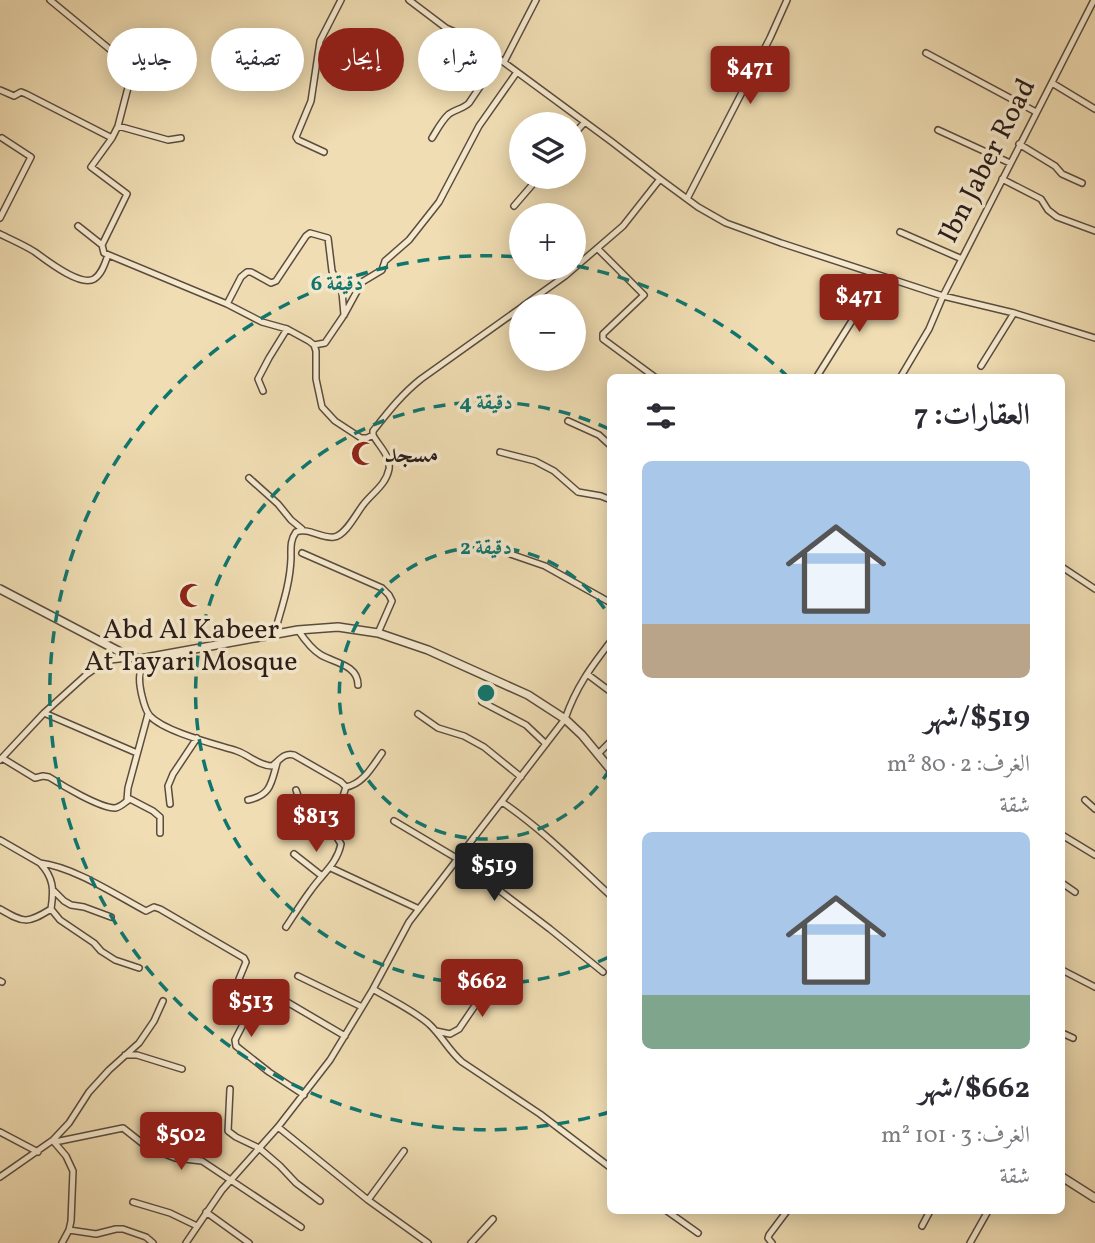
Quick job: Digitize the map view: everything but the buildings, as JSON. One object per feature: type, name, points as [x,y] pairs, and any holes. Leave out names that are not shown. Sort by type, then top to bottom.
[{"type":"street","points":[[50,0],[124,61],[130,70],[131,76],[118,127],[91,167],[127,194],[102,245]]},
{"type":"street","points":[[324,152],[296,137],[311,101],[320,39],[341,0]]},
{"type":"street","points":[[409,0],[446,28]]},
{"type":"street","points":[[502,59],[536,0]]},
{"type":"street","points":[[687,199],[787,0]]},
{"type":"street","name":"Ibn Jaber Road","points":[[902,374],[929,329],[1019,144],[1094,0]]},
{"type":"street","points":[[926,53],[1036,112]]},
{"type":"street","points":[[502,62],[571,112]]},
{"type":"street","points":[[314,345],[326,342],[362,282],[382,270],[385,261],[409,240],[439,202],[479,126],[517,72]]},
{"type":"street","points":[[1052,83],[1095,109]]},
{"type":"street","points":[[0,90],[14,96],[21,92],[26,94],[112,138]]},
{"type":"street","points":[[432,138],[445,118],[451,112],[465,107],[478,91]]},
{"type":"street","points":[[586,123],[687,199],[726,223],[943,296],[1014,313],[1095,338]]},
{"type":"street","points":[[118,127],[168,141],[181,138]]},
{"type":"street","points":[[938,130],[1010,163]]},
{"type":"street","points":[[0,218],[31,157],[2,138]]},
{"type":"street","points":[[1019,144],[1055,166],[1062,174],[1082,183]]},
{"type":"street","points":[[540,294],[623,226],[660,179]]},
{"type":"street","points":[[1002,179],[1041,199],[1057,218],[1095,231]]},
{"type":"street","points":[[517,203],[529,189]]},
{"type":"street","points":[[78,226],[102,245],[104,253],[262,321],[287,329],[314,345],[316,379],[322,407],[335,421],[361,438],[373,435]]},
{"type":"street","points":[[900,232],[962,259]]},
{"type":"street","points":[[227,304],[242,276],[247,272],[269,282],[276,281],[310,233],[328,238],[332,271],[342,292],[344,315]]},
{"type":"street","points":[[0,234],[47,262],[88,281],[102,270],[108,255]]},
{"type":"street","points":[[598,248],[644,295],[602,336],[603,339],[651,374]]},
{"type":"street","points":[[819,374],[880,276]]},
{"type":"street","points":[[981,366],[1014,313]]},
{"type":"street","points":[[248,478],[302,529],[332,538],[341,535],[384,481],[389,464],[373,431],[407,390],[509,316]]},
{"type":"street","points":[[263,391],[258,379],[287,329]]},
{"type":"street","points":[[568,421],[599,435],[607,442]]},
{"type":"street","points":[[500,452],[535,461],[554,471],[578,492],[607,498]]},
{"type":"street","points":[[274,635],[289,579],[291,542],[296,532],[302,529]]},
{"type":"street","points":[[496,549],[545,566],[607,601]]},
{"type":"street","points":[[302,553],[382,588],[389,595],[391,601],[378,633]]},
{"type":"street","points":[[1065,569],[1095,589]]},
{"type":"street","points":[[0,589],[130,657]]},
{"type":"street","points":[[148,714],[127,800],[120,807],[114,808],[95,802],[49,777],[35,778],[1,759],[44,713],[95,668],[110,660],[130,657],[148,659],[298,630],[338,626],[378,633],[428,650],[528,695],[565,719],[607,765]]},
{"type":"street","points":[[298,630],[321,655],[354,672],[358,685]]},
{"type":"street","points":[[186,1243],[222,1189],[278,1128],[330,1060],[409,922],[565,719],[586,674],[607,646]]},
{"type":"street","points":[[148,659],[140,674],[141,693],[148,714],[159,724],[246,754],[265,766],[272,766],[289,753],[346,787]]},
{"type":"street","points":[[586,674],[607,689]]},
{"type":"street","points":[[482,702],[526,725],[546,744]]},
{"type":"street","points":[[44,713],[137,753]]},
{"type":"street","points":[[418,714],[438,728],[464,736],[484,747],[521,777]]},
{"type":"street","points":[[170,804],[169,786],[173,774],[197,738]]},
{"type":"street","points":[[598,754],[607,745]]},
{"type":"street","points":[[346,787],[355,786],[382,754]]},
{"type":"street","points":[[247,800],[260,798],[266,792],[277,763]]},
{"type":"street","points":[[286,927],[311,889],[331,868],[340,850],[341,844],[333,826],[346,787]]},
{"type":"street","points":[[296,790],[309,821],[334,833]]},
{"type":"street","points":[[127,800],[130,799],[160,817],[160,832]]},
{"type":"street","points":[[1085,800],[1095,809]]},
{"type":"street","points":[[502,802],[529,820],[607,892]]},
{"type":"street","points":[[394,821],[458,859],[603,972]]},
{"type":"street","points":[[1065,837],[1094,853]]},
{"type":"street","points":[[0,840],[40,863],[55,865],[107,888],[146,911],[154,907],[160,909],[244,958],[246,962],[239,979],[250,989],[255,1001],[236,1040],[236,1046],[304,1095]]},
{"type":"street","points":[[294,854],[322,876]]},
{"type":"street","points":[[40,863],[51,880],[54,891],[51,909],[60,920],[94,943],[101,951],[139,968]]},
{"type":"street","points":[[331,868],[419,909]]},
{"type":"street","points":[[1065,885],[1075,892]]},
{"type":"street","points":[[54,891],[71,905],[85,907],[111,917]]},
{"type":"street","points":[[0,909],[21,920],[34,919],[51,909]]},
{"type":"street","points":[[436,1031],[450,1034],[459,1029],[474,1007],[494,988],[510,966]]},
{"type":"street","points":[[1065,972],[1095,987]]},
{"type":"street","points":[[298,976],[362,1007]]},
{"type":"street","points":[[373,989],[426,1022],[462,1062],[540,1114],[607,1165]]},
{"type":"street","points":[[270,992],[345,1036]]},
{"type":"street","points":[[0,1177],[54,1141],[89,1093],[146,1033],[163,1001]]},
{"type":"street","points":[[1065,1034],[1073,1038]]},
{"type":"street","points":[[125,1055],[137,1055],[182,1069]]},
{"type":"street","points":[[230,1089],[228,1130],[259,1148],[296,1183],[320,1201]]},
{"type":"street","points":[[54,1141],[122,1128],[147,1147],[174,1158],[202,1161],[301,1227]]},
{"type":"street","points":[[278,1128],[368,1200],[428,1243]]},
{"type":"street","points":[[0,1132],[38,1152]]},
{"type":"street","points":[[54,1141],[66,1156],[73,1171],[69,1230],[62,1243]]},
{"type":"street","points":[[368,1200],[404,1151]]},
{"type":"street","points":[[1065,1179],[1094,1195]]},
{"type":"street","points":[[133,1202],[170,1213],[197,1226]]},
{"type":"street","points":[[206,1212],[249,1243]]},
{"type":"street","points":[[671,1214],[698,1233]]},
{"type":"street","points":[[772,1243],[768,1238],[769,1234],[785,1214]]},
{"type":"street","points":[[922,1227],[928,1214]]},
{"type":"street","points":[[971,1243],[986,1214]]},
{"type":"street","points":[[471,1243],[493,1219]]},
{"type":"street","points":[[69,1230],[96,1234],[123,1229],[146,1237],[153,1243]]},
{"type":"place","name":"مسجد","points":[[364,454]]},
{"type":"place","name":"Abd Al Kabeer At Tayari Mosque","points":[[191,596]]}]
